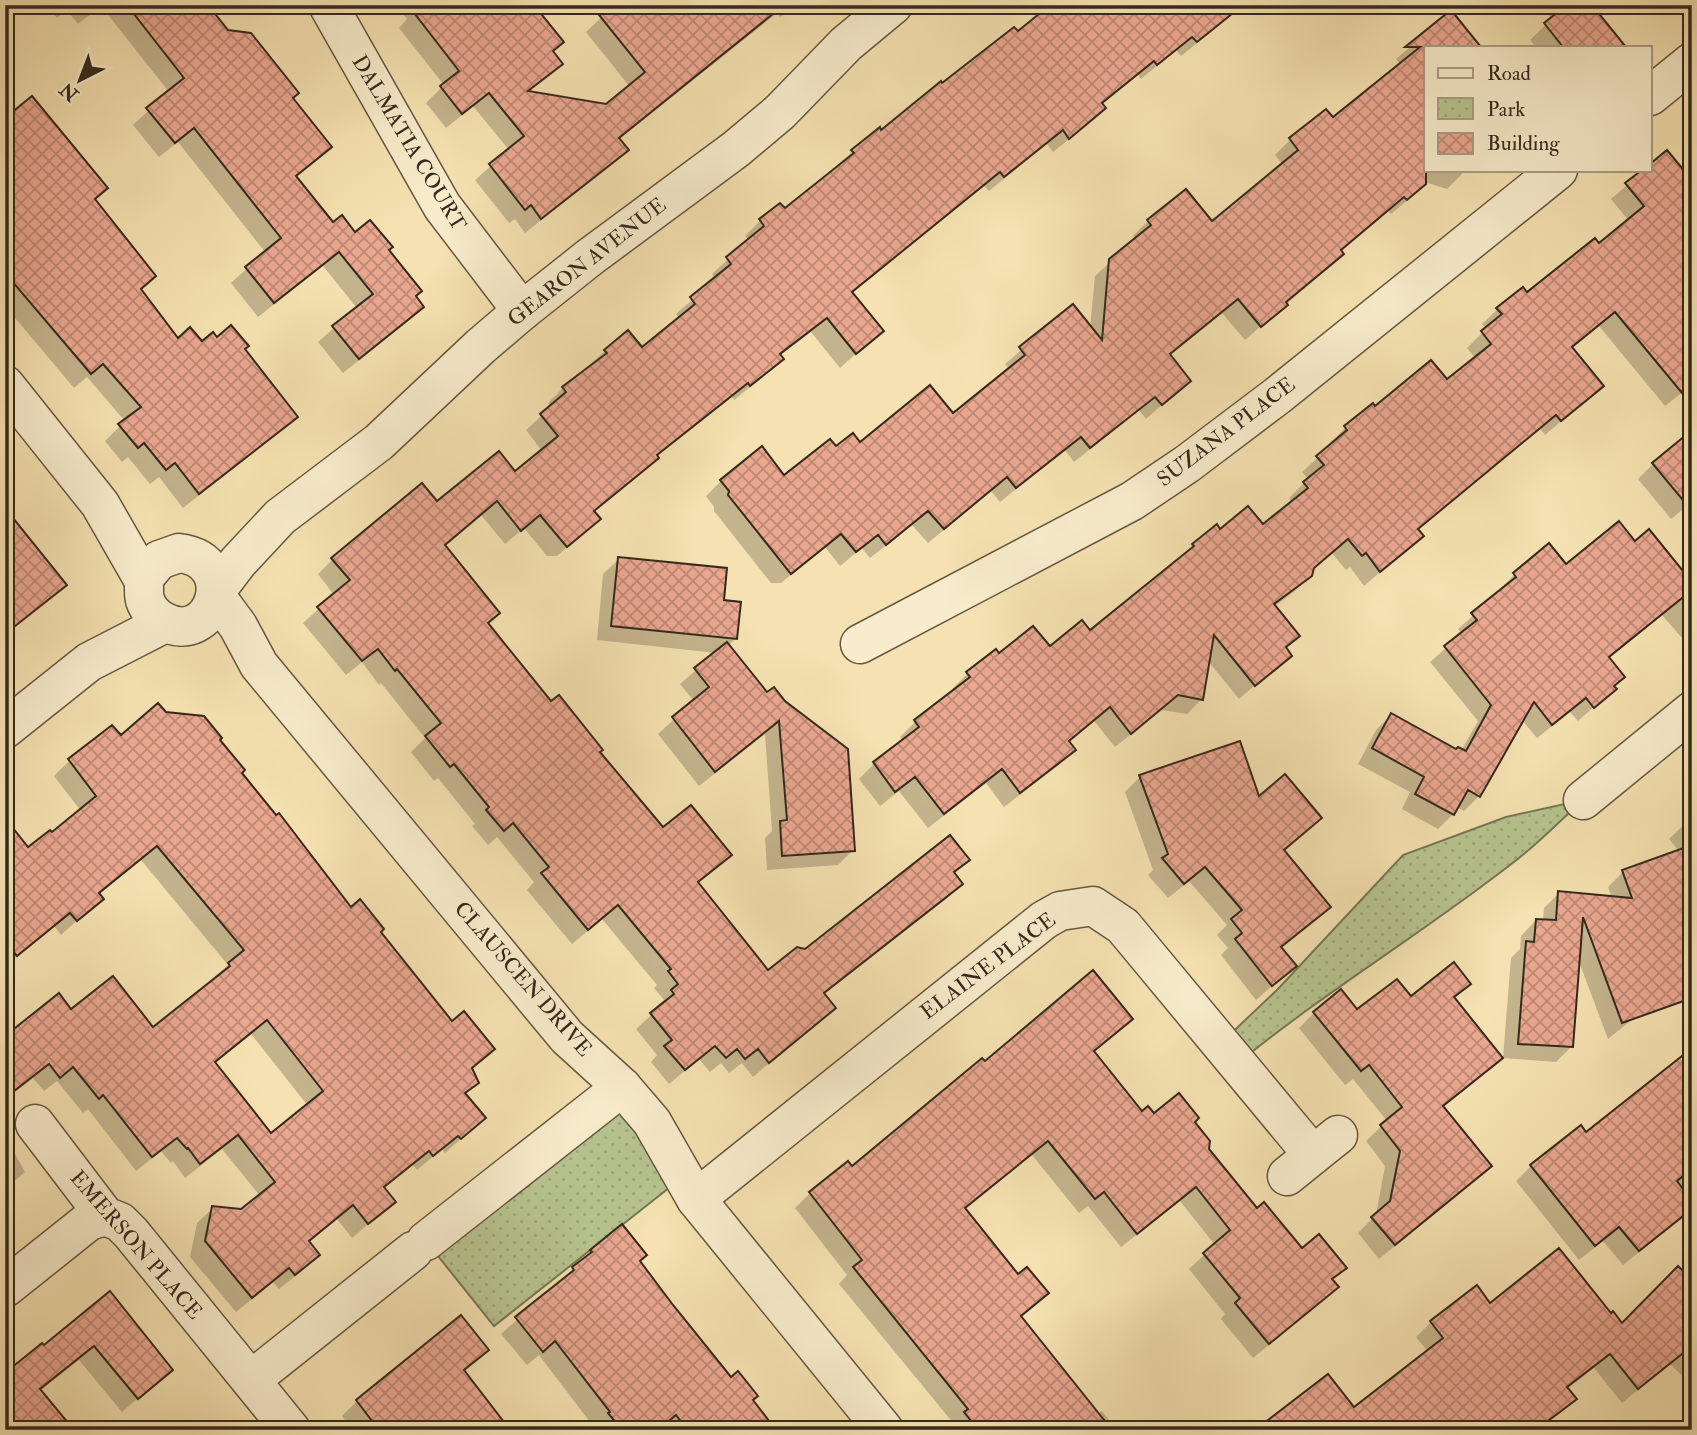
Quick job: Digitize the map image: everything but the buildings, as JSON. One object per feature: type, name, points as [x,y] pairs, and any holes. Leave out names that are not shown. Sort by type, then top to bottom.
[{"type":"street","name":"DALMATIA COURT","points":[[328,5],[442,206],[522,311]]},
{"type":"street","name":"GEARON AVENUE","points":[[280,517],[379,442],[522,311],[736,149],[780,112],[846,44],[893,5]]},
{"type":"street","points":[[1652,94],[1692,62]]},
{"type":"street","name":"SUZANA PLACE","points":[[860,644],[1132,501],[1187,464],[1277,396],[1556,172]]},
{"type":"street","points":[[5,385],[100,503],[140,538],[161,570]]},
{"type":"street","points":[[89,662],[161,570],[280,517]]},
{"type":"street","points":[[5,729],[89,662],[198,608],[280,517]]},
{"type":"street","points":[[161,570],[206,565],[216,581],[198,608]]},
{"type":"street","points":[[161,570],[149,609],[198,608]]},
{"type":"street","name":"CLAUSCEN DRIVE","points":[[198,608],[239,626],[259,665],[567,1037],[622,1087],[652,1122],[696,1199],[884,1430]]},
{"type":"street","points":[[1583,800],[1692,711]]},
{"type":"street","name":"ELAINE PLACE","points":[[696,1199],[1044,920],[1060,911],[1093,906],[1123,926],[1312,1155]]},
{"type":"street","points":[[251,1380],[622,1087]]},
{"type":"street","name":"EMERSON PLACE","points":[[35,1124],[105,1216],[120,1222],[131,1233],[291,1430]]},
{"type":"street","points":[[5,1288],[89,1221],[105,1216]]},
{"type":"green space","points":[[1583,800],[1527,851],[1484,884],[1306,1011],[1237,1064],[1220,1044],[1278,989],[1403,855],[1506,817]]},
{"type":"green space","points":[[622,1087],[684,1176],[494,1326],[426,1241]]}]
